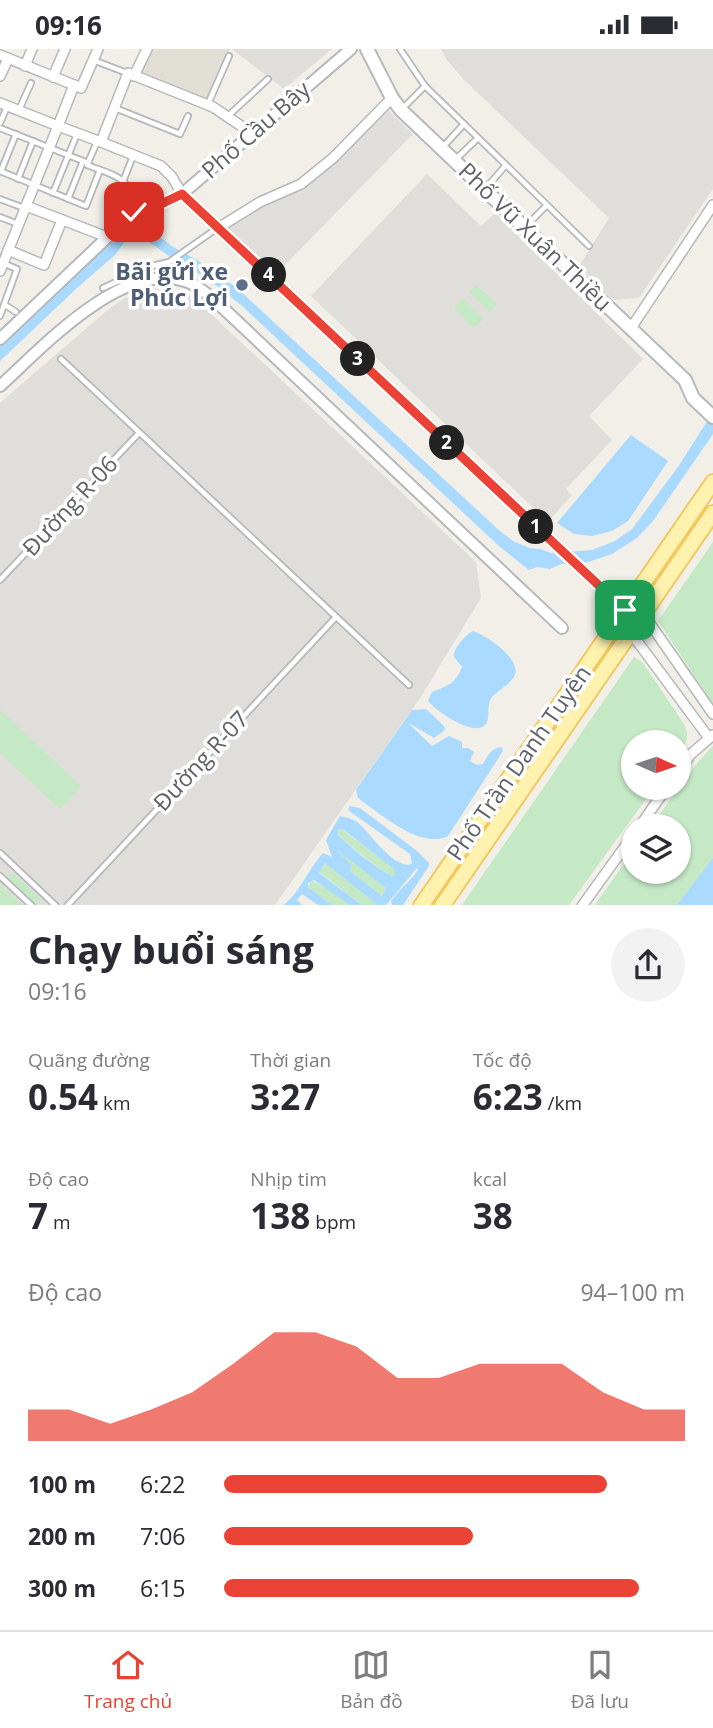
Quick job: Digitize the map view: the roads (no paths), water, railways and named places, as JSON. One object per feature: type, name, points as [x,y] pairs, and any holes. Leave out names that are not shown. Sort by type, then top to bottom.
[{"type":"main road","name":"Phố Vũ Xuân Thiều","points":[[367,49],[401,110],[685,380],[693,398],[710,414]]},
{"type":"main road","name":"Phố Trần Danh Tuyên","points":[[421,905],[713,482]]},
{"type":"main road","name":"Phố Trần Danh Tuyên","points":[[442,905],[713,513]]},
{"type":"street","points":[[25,65],[32,49]]},
{"type":"street","points":[[53,77],[65,49]]},
{"type":"street","points":[[0,76],[4,57],[81,88],[98,49]]},
{"type":"street","points":[[99,141],[131,74],[147,49]]},
{"type":"street","name":"Phố Cầu Bây","points":[[0,339],[134,212],[182,194],[351,49]]},
{"type":"street","points":[[131,74],[208,105],[253,134]]},
{"type":"street","points":[[2,264],[74,85]]},
{"type":"street","points":[[218,228],[260,202],[300,184],[332,158],[392,98]]},
{"type":"street","points":[[4,105],[167,170],[182,194],[589,577],[625,610],[644,615],[713,714]]},
{"type":"street","points":[[631,328],[713,205]]},
{"type":"street","points":[[25,208],[107,237]]},
{"type":"street","points":[[8,250],[44,265],[62,220]]},
{"type":"street","points":[[1,382],[102,299],[139,282],[170,279],[186,282],[206,293],[225,309],[562,628]]},
{"type":"street","points":[[625,610],[631,633],[711,736],[691,754]]},
{"type":"street","points":[[582,905],[621,852]]},
{"type":"lane","points":[[400,49],[425,86],[589,246]]},
{"type":"lane","points":[[208,105],[229,56]]},
{"type":"lane","points":[[93,59],[131,74]]},
{"type":"lane","points":[[227,116],[268,79]]},
{"type":"lane","points":[[19,111],[31,83]]},
{"type":"lane","points":[[401,110],[425,86]]},
{"type":"lane","points":[[4,105],[0,125],[124,179],[131,190],[134,212]]},
{"type":"lane","points":[[114,108],[180,134],[188,116]]},
{"type":"lane","points":[[442,149],[464,124]]},
{"type":"lane","points":[[53,193],[77,133]]},
{"type":"lane","points":[[16,134],[0,171],[18,179],[86,206],[100,170]]},
{"type":"lane","points":[[455,161],[478,138]]},
{"type":"lane","points":[[18,179],[33,141]]},
{"type":"lane","points":[[68,199],[85,162],[99,141]]},
{"type":"lane","points":[[124,179],[133,155]]},
{"type":"lane","points":[[485,190],[506,165]]},
{"type":"lane","points":[[0,199],[25,208]]},
{"type":"lane","points":[[525,227],[547,205]]},
{"type":"lane","points":[[0,217],[18,224]]},
{"type":"lane","points":[[103,288],[152,265],[169,262],[218,228]]},
{"type":"lane","points":[[0,316],[3,302],[18,269],[2,264]]},
{"type":"lane","points":[[3,302],[16,312]]},
{"type":"lane","points":[[61,359],[409,685]]},
{"type":"lane","name":"Đường R-06","points":[[0,580],[139,433]]},
{"type":"lane","name":"Đường R-07","points":[[66,905],[336,617]]},
{"type":"lane","points":[[0,853],[56,905]]},
{"type":"lane","points":[[0,865],[6,859]]},
{"type":"lane","points":[[0,876],[32,905]]},
{"type":"water","points":[[146,218],[153,223],[150,229],[173,247],[199,261],[238,289],[501,532],[530,548],[551,553],[592,550],[615,541],[632,529],[678,467],[713,412],[713,434],[653,521],[637,538],[612,554],[588,562],[529,570],[500,547],[242,306],[207,278],[182,265],[139,235],[128,237],[115,255],[0,361],[0,345],[132,224]]},
{"type":"water","points":[[631,435],[668,461],[628,521],[612,531],[592,536],[574,534],[557,523]]},
{"type":"water","points":[[473,631],[501,648],[515,668],[511,681],[490,700],[487,722],[482,727],[475,728],[448,717],[428,701],[432,692],[457,678],[462,667],[454,653]]},
{"type":"water","points":[[426,709],[444,726],[445,730],[434,738],[407,722],[432,746],[449,736],[462,742],[462,748],[474,752],[470,761],[477,765],[483,764],[492,750],[502,747],[503,751],[448,836],[437,839],[426,838],[401,828],[358,798],[356,790],[412,710]]},
{"type":"water","points":[[350,806],[360,808],[429,863],[403,905],[392,905],[391,901],[415,874],[417,868],[386,905],[375,905],[325,863],[319,873],[362,905],[350,905],[314,880],[308,883],[308,887],[332,905],[318,905],[302,894],[297,900],[302,905],[283,905],[293,896],[323,853],[332,857],[326,840],[340,816],[357,822],[394,859],[409,865],[412,863],[410,854],[348,809]],"holes":[[[338,829],[344,830],[394,869],[395,874],[392,876],[364,857],[338,835]],[[337,850],[386,888],[382,896],[350,871],[351,865]]]},
{"type":"water","points":[[713,858],[713,905],[677,905]]},
{"type":"place","name":"Bãi gửi xe Phúc Lợi","points":[[242,285]]}]
